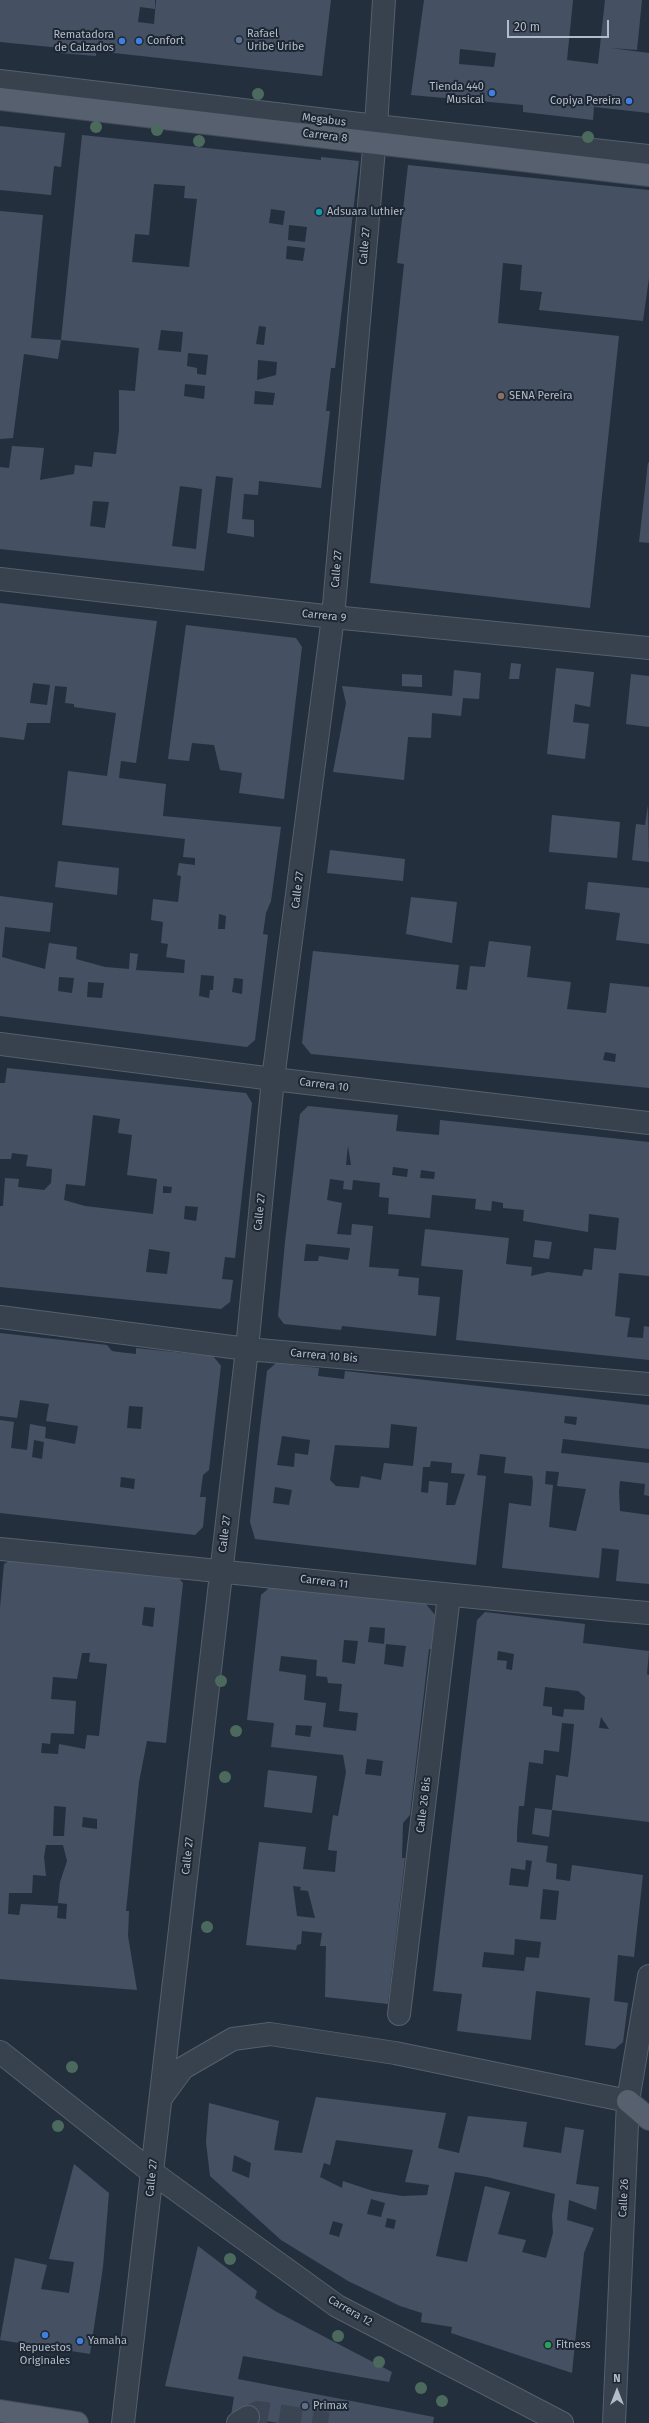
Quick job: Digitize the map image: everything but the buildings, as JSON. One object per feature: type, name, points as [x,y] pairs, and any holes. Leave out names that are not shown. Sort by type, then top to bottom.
[{"type":"main road","name":"Carrera 8","points":[[0,99],[375,134],[649,175]]},
{"type":"main road","points":[[628,2102],[649,2119]]},
{"type":"main road","points":[[0,2411],[77,2423]]},
{"type":"street","name":"Calle 27","points":[[123,2423],[247,1349],[274,1079],[333,617],[375,134],[384,0]]},
{"type":"street","name":"Megabus","points":[[0,81],[375,134],[649,156]]},
{"type":"street","name":"Carrera 9","points":[[0,579],[333,617],[649,648]]},
{"type":"street","name":"Carrera 10","points":[[0,1044],[274,1079],[649,1122]]},
{"type":"street","name":"Carrera 10 Bis","points":[[0,1317],[247,1349],[649,1384]]},
{"type":"street","name":"Carrera 11","points":[[0,1549],[221,1570],[449,1596],[649,1613]]},
{"type":"street","name":"Calle 26 Bis","points":[[399,2014],[449,1596]]},
{"type":"street","name":"Calle 26","points":[[614,2423],[628,2102],[649,1976]]},
{"type":"street","points":[[160,2099],[183,2068],[233,2039],[270,2034],[395,2053],[628,2102]]},
{"type":"street","name":"Carrera 12","points":[[0,2052],[153,2173],[336,2306],[562,2423]]},
{"type":"tunnel","points":[[248,2417],[258,2412],[328,2423]]},
{"type":"place","name":"Rafael Uribe Uribe","points":[[239,40]]},
{"type":"place","name":"Rematadora de Calzados","points":[[122,41]]},
{"type":"place","name":"Confort","points":[[139,41]]},
{"type":"place","name":"Tienda 440 Musical","points":[[492,93]]},
{"type":"place","name":"Copiya Pereira","points":[[629,101]]},
{"type":"place","name":"Adsuara luthier","points":[[319,212]]},
{"type":"place","name":"SENA Pereira","points":[[501,396]]},
{"type":"place","name":"Repuestos Originales","points":[[45,2335]]},
{"type":"place","name":"Yamaha","points":[[80,2341]]},
{"type":"place","name":"Fitness","points":[[548,2345]]},
{"type":"place","name":"Primax","points":[[305,2406]]}]
